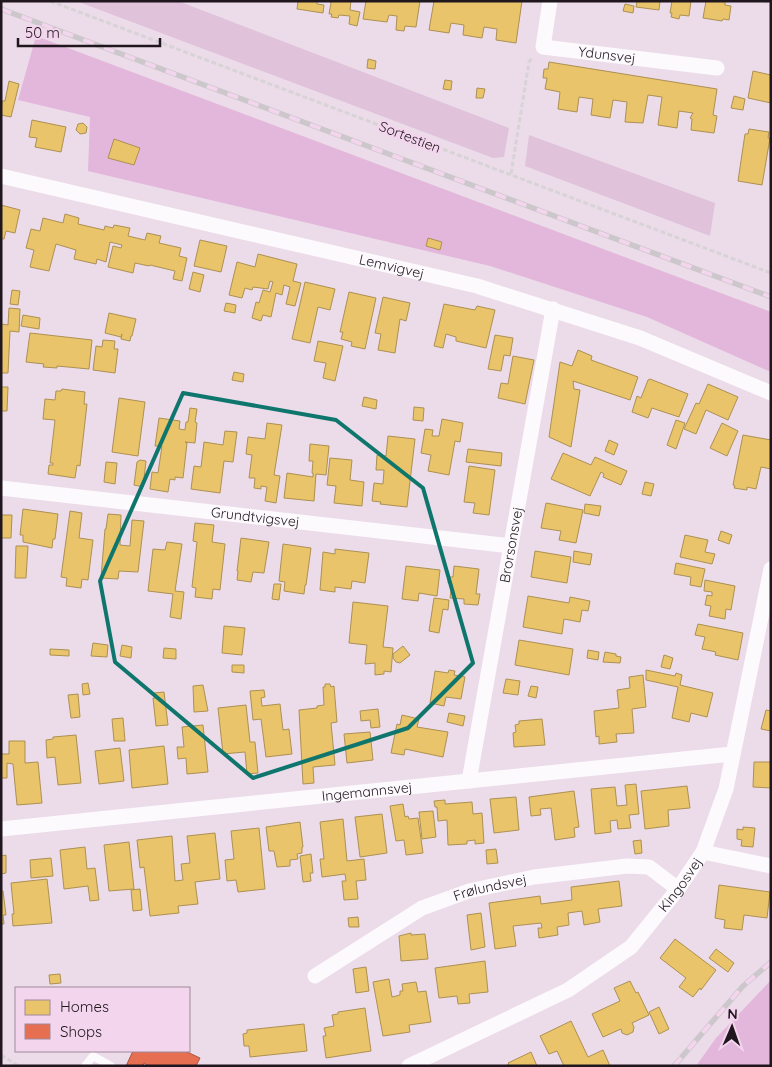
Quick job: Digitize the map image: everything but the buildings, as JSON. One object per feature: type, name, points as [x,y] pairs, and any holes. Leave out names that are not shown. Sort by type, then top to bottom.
[{"type":"street","points":[[543,47],[550,1]]},
{"type":"street","name":"Ydunsvej","points":[[543,47],[717,68]]},
{"type":"street","name":"Lemvigvej","points":[[1,176],[477,286],[640,338],[771,393]]},
{"type":"street","name":"Brorsonsvej","points":[[469,781],[553,309]]},
{"type":"street","name":"Grundtvigsvej","points":[[1,488],[511,546]]},
{"type":"street","name":"Kingosvej","points":[[409,1066],[568,990],[631,947],[678,888],[703,852],[726,789],[771,568]]},
{"type":"street","name":"Ingemannsvej","points":[[1,829],[732,754]]},
{"type":"street","points":[[703,852],[771,866]]},
{"type":"street","name":"Frølundsvej","points":[[315,976],[422,908],[469,891],[534,876],[627,866],[649,868],[678,888]]},
{"type":"lane","points":[[85,1066],[93,1056],[111,1066]]},
{"type":"path","name":"Sortestien","points":[[50,1],[771,273]]},
{"type":"path","points":[[763,1],[771,2]]},
{"type":"path","points":[[511,175],[529,62],[543,47]]},
{"type":"path","points":[[1,1055],[20,1066]]},
{"type":"highlighted area","points":[[183,393],[336,420],[423,488],[473,663],[408,728],[253,778],[115,662],[100,581]]},
{"type":"shaded area","points":[[76,1],[178,1],[509,128],[504,157],[493,158]]},
{"type":"shaded area","points":[[36,36],[771,312],[771,372],[647,317],[490,266],[88,171],[90,117],[18,100]]},
{"type":"shaded area","points":[[529,135],[715,203],[710,236],[525,166]]},
{"type":"shaded area","points":[[771,980],[771,1066],[696,1066],[716,1038]]},
{"type":"railway","points":[[1,9],[771,297]]},
{"type":"railway","points":[[674,1066],[743,986],[771,962]]}]
